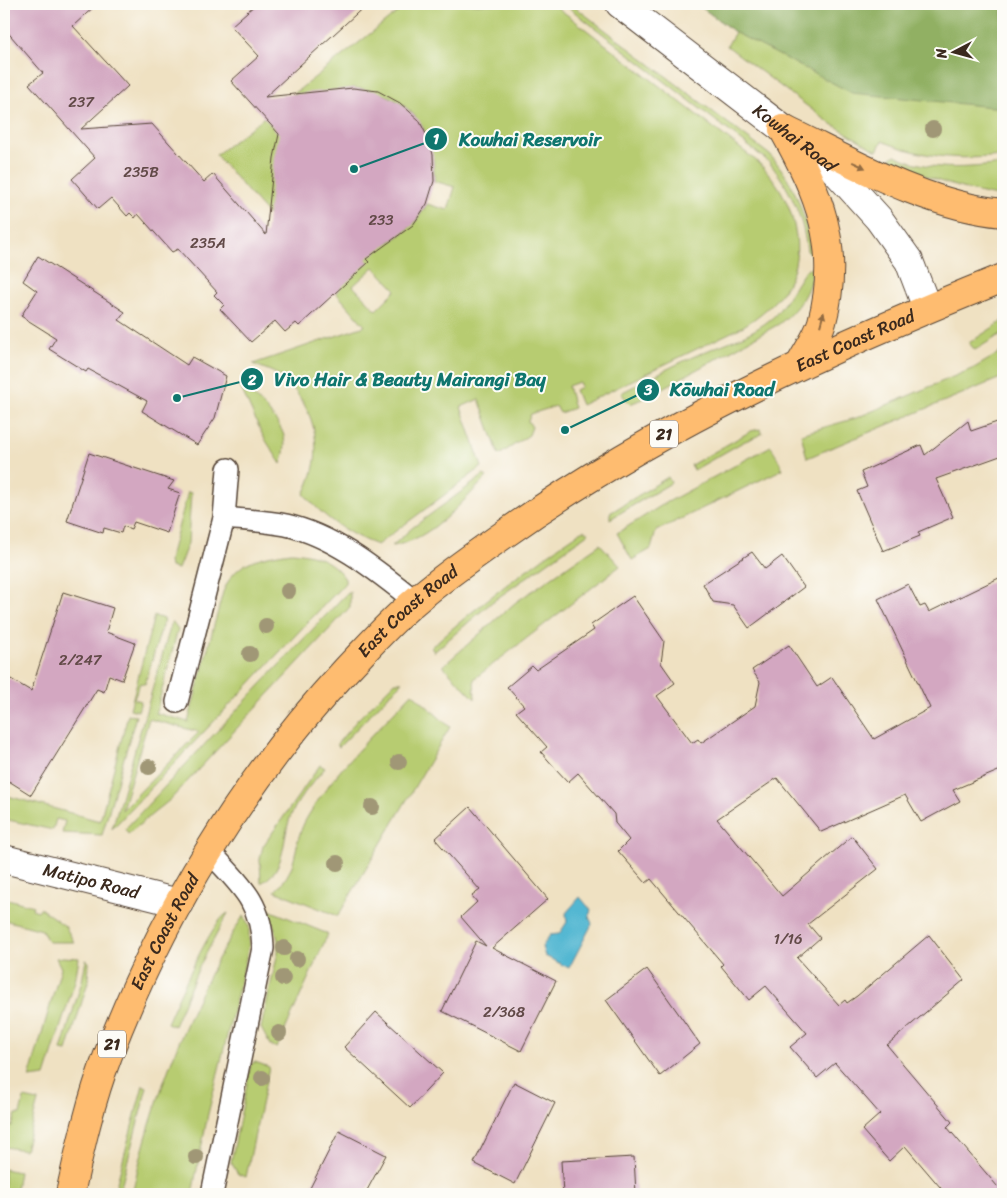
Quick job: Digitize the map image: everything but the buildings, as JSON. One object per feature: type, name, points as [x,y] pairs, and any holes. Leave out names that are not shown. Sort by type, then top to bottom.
[{"type":"main road","points":[[783,130],[927,194],[985,211],[1003,213]]},
{"type":"main road","points":[[783,130],[813,188],[824,222],[831,256],[830,277],[821,324],[801,363]]},
{"type":"main road","name":"East Coast Road","points":[[70,1194],[94,1098],[107,1057],[137,984],[179,903],[270,759],[310,709],[381,632],[415,601],[473,557],[575,486],[652,440],[801,363],[927,308],[1003,278]]},
{"type":"street","name":"Kowhai Road","points":[[620,4],[830,165],[879,219],[909,261],[927,308]]},
{"type":"street","name":"Matipo Road","points":[[4,858],[179,903]]},
{"type":"lane","points":[[177,702],[224,518],[228,470]]},
{"type":"lane","points":[[224,518],[287,526],[308,533],[368,564],[415,601]]},
{"type":"lane","points":[[210,852],[251,898],[258,915],[263,941],[261,960],[212,1194]]},
{"type":"green space","points":[[408,4],[553,4],[758,162],[776,183],[789,207],[797,242],[796,258],[793,272],[779,296],[769,307],[742,327],[581,405],[575,390],[581,387],[579,382],[568,386],[574,408],[560,413],[556,406],[531,414],[528,421],[532,427],[529,435],[499,455],[479,399],[461,407],[482,467],[377,545],[356,536],[328,518],[304,494],[315,464],[315,433],[311,419],[295,391],[284,379],[273,372],[253,364],[365,326],[216,155]],"holes":[[[353,88],[389,96],[403,105],[423,129],[430,145],[434,181],[455,187],[448,210],[427,204],[408,229],[381,246],[328,92]],[[374,267],[396,290],[376,310],[353,286]]]},
{"type":"green space","points":[[564,4],[571,4],[770,155],[787,178],[799,202],[807,228],[812,256],[807,251],[799,214],[789,192],[768,161]]},
{"type":"green space","points":[[697,4],[1003,4],[1003,156],[971,158],[941,156],[912,151],[882,141],[877,151],[827,121],[727,46],[735,32]]},
{"type":"green space","points":[[697,4],[1003,4],[1003,108],[852,93],[736,33]]},
{"type":"green space","points":[[895,155],[920,164],[934,166],[976,167],[1003,164],[1003,197],[974,191],[931,178],[890,159]]},
{"type":"green space","points":[[808,268],[812,269],[811,277],[802,300],[792,313],[779,324],[647,397],[630,404],[621,393],[704,352],[739,338],[764,324],[777,313]]},
{"type":"green space","points":[[1003,321],[1003,333],[975,350],[969,343]]},
{"type":"green space","points":[[1003,351],[1003,377],[807,458],[801,434],[856,418],[974,368]]},
{"type":"green space","points":[[240,386],[266,408],[281,429],[285,443],[281,464],[263,436]]},
{"type":"green space","points":[[760,429],[762,434],[743,442],[694,470],[691,465],[751,431]]},
{"type":"green space","points":[[771,446],[783,469],[656,531],[651,549],[632,560],[617,533],[664,504]]},
{"type":"green space","points":[[484,475],[487,477],[432,529],[406,542],[392,546],[412,528]]},
{"type":"green space","points":[[668,477],[671,483],[610,519],[610,513]]},
{"type":"green space","points":[[188,492],[191,493],[188,543],[178,569],[170,567],[169,561]]},
{"type":"green space","points":[[583,530],[589,533],[492,602],[434,652],[431,647],[486,601]]},
{"type":"green space","points":[[600,544],[620,566],[474,679],[475,699],[443,666],[516,602]]},
{"type":"green space","points":[[299,553],[314,556],[328,562],[340,572],[345,579],[345,583],[112,829],[172,621],[178,629],[156,713],[188,722],[223,592],[228,581],[250,562],[279,554]],"holes":[[[149,719],[199,732],[122,810]]]},
{"type":"green space","points":[[350,592],[350,607],[171,799],[128,834],[125,829],[343,597]]},
{"type":"green space","points":[[154,616],[164,619],[145,684],[140,683],[134,699],[141,701],[138,711],[130,709]]},
{"type":"green space","points":[[395,682],[402,682],[339,747],[337,744],[358,719]]},
{"type":"green space","points":[[412,693],[450,727],[338,916],[275,891],[289,872],[303,826],[319,799],[343,767]]},
{"type":"green space","points":[[128,715],[136,716],[102,835],[62,833],[65,821],[56,819],[53,830],[4,819],[4,795],[100,821]]},
{"type":"green space","points":[[320,765],[325,768],[311,784],[292,813],[283,852],[276,870],[261,883],[260,859],[263,846]]},
{"type":"green space","points":[[4,898],[33,906],[32,909],[38,911],[40,908],[65,926],[74,942],[48,942],[42,930],[4,920]]},
{"type":"green space","points":[[269,910],[328,934],[277,1048],[270,1045],[261,1028],[278,952],[278,940]]},
{"type":"green space","points":[[228,913],[199,967],[174,1026],[167,1023],[204,945],[221,919]]},
{"type":"green space","points":[[244,915],[249,926],[249,946],[208,1114],[192,1194],[132,1194],[151,1122],[176,1050],[207,979]]},
{"type":"green space","points":[[56,958],[79,958],[75,981],[45,1076],[29,1078],[61,968]]},
{"type":"green space","points":[[86,960],[89,962],[88,982],[67,1051],[61,1050],[82,981]]},
{"type":"green space","points":[[255,1062],[269,1067],[246,1177],[238,1174],[231,1162],[251,1064]]},
{"type":"green space","points":[[143,1085],[147,1087],[119,1194],[114,1194]]},
{"type":"green space","points":[[24,1098],[38,1101],[25,1150],[4,1147],[8,1126],[12,1126],[16,1114],[20,1114]]},
{"type":"green space","points":[[4,1169],[19,1172],[15,1194],[4,1194]]},
{"type":"water","points":[[580,897],[591,910],[589,916],[592,924],[569,968],[545,956],[542,947],[550,935],[559,934],[567,922],[566,913]]},
{"type":"place","name":"Kowhai Reservoir","points":[[354,169]]},
{"type":"place","name":"Vivo Hair & Beauty Mairangi Bay","points":[[177,398]]},
{"type":"place","name":"Kōwhai Road","points":[[565,430]]}]
